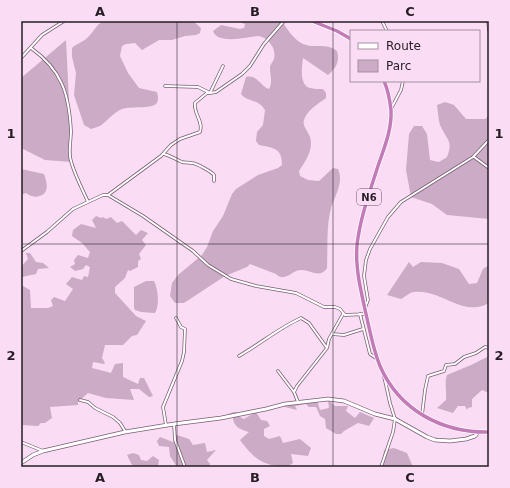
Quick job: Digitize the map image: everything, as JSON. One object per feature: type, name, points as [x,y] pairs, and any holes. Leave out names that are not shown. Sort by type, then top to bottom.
[{"type":"highway","points":[[312,21],[337,31],[350,38]]},
{"type":"highway","name":"N6","points":[[384,82],[391,110],[390,120],[386,144],[366,205],[357,246],[358,274],[377,359],[383,373],[395,391],[407,404],[422,416],[450,428],[489,432]]},
{"type":"street","points":[[21,58],[42,35],[64,21]]},
{"type":"street","points":[[21,251],[47,232],[68,212],[103,195],[108,195],[164,154],[171,145],[180,139],[201,131],[194,105],[197,101],[207,93],[216,92],[242,74],[250,66],[264,44],[284,21]]},
{"type":"street","points":[[382,21],[386,30]]},
{"type":"street","points":[[488,21],[489,30]]},
{"type":"street","points":[[31,48],[52,67],[62,83],[66,96],[70,122],[70,156],[88,202]]},
{"type":"street","points":[[210,93],[223,66]]},
{"type":"street","points":[[391,110],[401,90],[403,82]]},
{"type":"street","points":[[165,86],[198,87],[210,93]]},
{"type":"street","points":[[365,309],[368,300],[364,276],[366,260],[370,249],[388,217],[402,202],[473,157],[489,140]]},
{"type":"street","points":[[164,154],[184,162],[194,163],[210,171],[214,175],[214,181]]},
{"type":"street","points":[[473,157],[489,168]]},
{"type":"street","points":[[108,195],[143,216],[193,251],[208,265],[231,279],[256,286],[296,293],[324,307],[340,309],[343,314],[366,314]]},
{"type":"street","points":[[294,392],[326,348],[343,314]]},
{"type":"street","points":[[360,314],[370,354],[377,359]]},
{"type":"street","points":[[166,425],[163,407],[184,352],[185,329],[181,327],[176,318]]},
{"type":"street","points":[[239,356],[282,328],[301,318],[309,323],[326,348]]},
{"type":"street","points":[[332,334],[344,335],[363,329]]},
{"type":"street","points":[[422,416],[428,376],[444,371],[446,365],[457,363],[464,357],[476,353],[485,347],[489,348]]},
{"type":"street","points":[[278,371],[294,392],[298,402]]},
{"type":"street","points":[[381,467],[393,432],[395,419],[383,373]]},
{"type":"street","points":[[21,463],[33,455],[43,451],[125,432],[221,418],[298,402],[328,399],[338,400],[384,417],[395,419],[427,437],[443,441],[466,439],[475,436],[478,432]]},
{"type":"street","points":[[80,400],[88,402],[94,408],[113,417],[120,423],[125,432]]},
{"type":"street","points":[[174,424],[176,440],[185,467]]},
{"type":"street","points":[[21,442],[43,451]]},
{"type":"green space","points":[[104,21],[193,21],[201,28],[200,33],[196,35],[185,36],[172,40],[159,40],[142,50],[135,43],[122,46],[120,56],[128,73],[139,88],[157,92],[158,101],[153,106],[119,110],[100,126],[91,129],[84,125],[74,95],[76,73],[72,57],[72,48],[86,39],[99,24]]},
{"type":"green space","points":[[237,21],[282,21],[288,31],[303,44],[324,46],[333,48],[337,51],[337,64],[328,75],[303,58],[302,70],[304,83],[306,86],[310,88],[323,89],[326,93],[326,98],[310,110],[305,116],[304,126],[310,137],[311,146],[304,164],[299,171],[300,176],[308,180],[319,181],[333,168],[338,169],[340,174],[337,194],[331,208],[328,223],[327,268],[321,273],[301,270],[282,277],[250,264],[247,267],[225,276],[184,303],[175,303],[170,296],[172,283],[178,275],[202,255],[207,247],[213,231],[223,216],[232,194],[236,189],[258,175],[278,168],[282,165],[282,159],[279,152],[273,148],[259,145],[256,141],[257,132],[263,125],[265,110],[256,102],[247,99],[241,94],[246,77],[253,77],[269,89],[271,82],[270,67],[275,55],[274,51],[271,44],[262,37],[258,36],[240,39],[227,39],[221,38],[213,31],[221,25],[240,29],[244,28],[245,24]]},
{"type":"green space","points":[[66,40],[72,162],[45,160],[21,148],[21,78]]},
{"type":"green space","points":[[445,102],[454,105],[466,119],[485,119],[489,116],[489,219],[447,215],[432,204],[411,197],[406,170],[409,134],[414,126],[422,126],[427,134],[430,160],[439,162],[447,157],[450,147],[440,125],[437,105]]},
{"type":"green space","points":[[21,169],[44,174],[47,184],[45,193],[37,197],[30,196],[26,193],[21,195]]},
{"type":"green space","points":[[96,216],[106,219],[111,217],[117,223],[122,221],[136,235],[141,230],[148,233],[142,240],[146,245],[139,254],[141,259],[138,261],[138,267],[130,271],[128,270],[125,278],[115,287],[115,293],[136,316],[146,321],[137,335],[132,336],[123,345],[105,345],[102,358],[105,363],[93,362],[92,368],[111,373],[115,364],[123,363],[123,377],[138,384],[140,378],[144,378],[153,396],[149,397],[139,389],[130,389],[134,400],[106,398],[88,393],[78,402],[78,405],[50,407],[52,418],[45,423],[41,423],[38,426],[22,425],[21,285],[30,290],[31,308],[48,308],[53,306],[51,300],[54,297],[65,301],[73,289],[66,284],[72,277],[82,280],[84,276],[88,277],[90,267],[86,265],[83,269],[75,271],[70,267],[75,264],[74,260],[78,255],[88,258],[90,252],[82,243],[72,236],[73,230],[81,224],[96,228],[92,220]]},
{"type":"green space","points":[[26,253],[30,253],[36,262],[43,263],[49,268],[38,269],[36,274],[22,277],[21,282],[21,267],[28,259]]},
{"type":"green space","points":[[409,262],[413,267],[421,262],[442,263],[459,269],[469,284],[477,283],[483,269],[489,265],[489,303],[479,307],[470,307],[424,292],[412,292],[401,299],[387,295]]},
{"type":"green space","points":[[146,281],[154,281],[157,288],[158,301],[157,310],[155,313],[141,312],[135,310],[134,308],[134,287]]},
{"type":"green space","points":[[489,356],[489,393],[482,390],[472,399],[472,407],[468,408],[467,410],[465,406],[458,406],[453,413],[437,408],[446,400],[447,375]]},
{"type":"green space","points":[[317,400],[320,410],[329,408],[328,401],[335,406],[348,406],[346,411],[355,418],[360,412],[374,418],[369,426],[358,423],[341,434],[336,434],[326,428],[325,419],[320,416],[316,407],[309,407],[306,404],[295,406],[297,410],[285,407],[283,404]]},
{"type":"green space","points":[[237,412],[238,416],[244,419],[256,412],[261,420],[267,421],[270,426],[264,429],[264,436],[269,439],[280,436],[283,443],[300,439],[311,448],[308,456],[291,454],[293,463],[287,467],[265,463],[255,457],[240,440],[249,432],[236,426],[233,418],[228,414]]},
{"type":"green space","points":[[177,435],[189,439],[193,445],[205,443],[207,452],[216,450],[207,460],[210,464],[209,467],[177,467],[170,456],[169,447],[159,446],[157,441],[160,437],[173,442]]},
{"type":"green space","points":[[394,448],[407,453],[412,465],[411,467],[382,467],[384,450]]},
{"type":"green space","points":[[133,453],[139,455],[141,460],[147,461],[153,456],[159,460],[159,467],[133,467],[127,455]]}]
